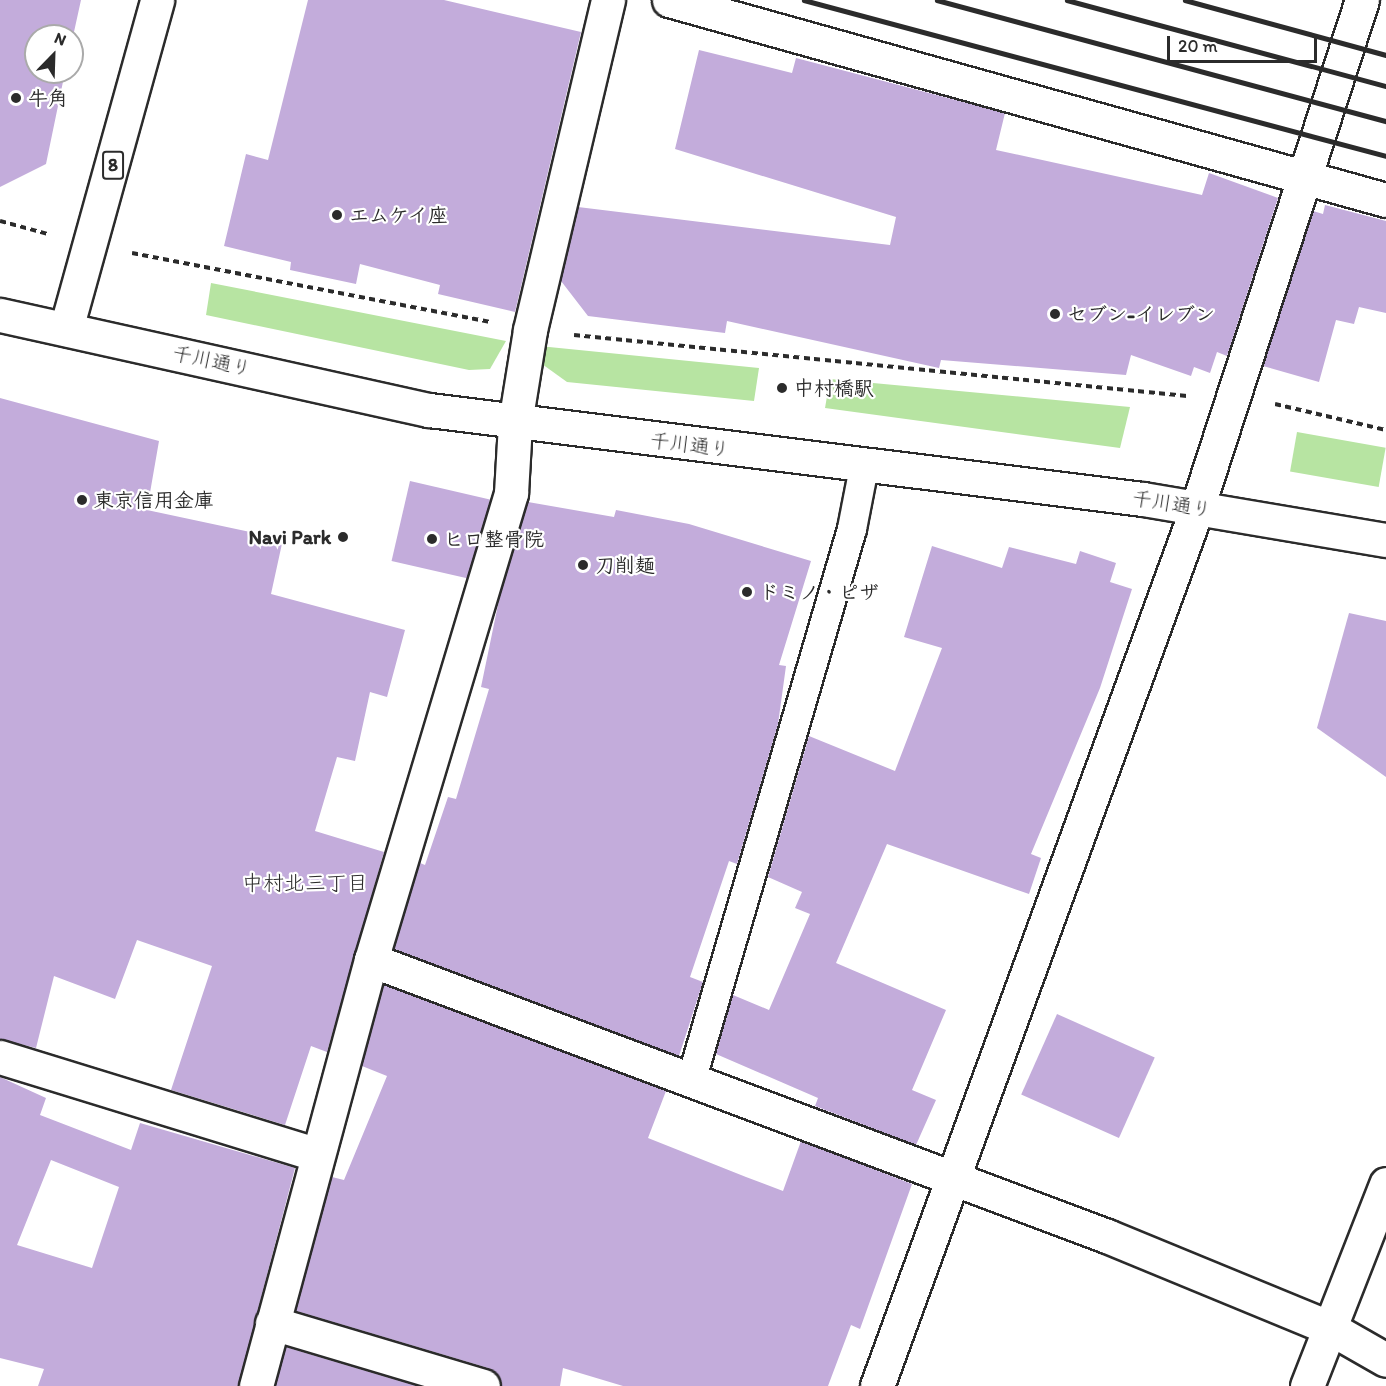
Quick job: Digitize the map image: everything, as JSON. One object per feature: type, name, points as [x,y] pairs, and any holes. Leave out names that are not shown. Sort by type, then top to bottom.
[{"type":"street","name":"8","points":[[66,329],[157,0]]},
{"type":"street","points":[[256,1386],[316,1154],[371,960],[511,493],[515,423],[530,330],[608,0]]},
{"type":"street","points":[[669,0],[1386,200]]},
{"type":"street","points":[[877,1386],[956,1180],[1197,508],[1364,4]]},
{"type":"street","name":"千川通り","points":[[0,315],[429,410],[515,423],[1197,508],[1386,540]]},
{"type":"street","points":[[371,960],[693,1078],[956,1180],[1330,1328],[1386,1360]]},
{"type":"street","points":[[0,1057],[316,1154]]},
{"type":"street","points":[[1307,1386],[1386,1184]]},
{"type":"street","points":[[272,1323],[483,1386]]},
{"type":"lane","points":[[693,1078],[852,529],[864,467]]},
{"type":"path","points":[[0,220],[91,245],[530,330],[1165,396],[1235,394],[1386,430]]},
{"type":"green space","points":[[211,283],[506,341],[490,369],[469,370],[206,315]]},
{"type":"green space","points":[[539,346],[759,368],[754,401],[567,382],[542,364]]},
{"type":"green space","points":[[830,379],[1130,407],[1120,448],[825,408]]},
{"type":"green space","points":[[1297,432],[1386,448],[1379,487],[1290,471]]},
{"type":"building","points":[[0,0],[81,0],[76,24],[24,24],[24,84],[63,84],[46,164],[0,187]]},
{"type":"building","points":[[308,0],[444,0],[581,32],[515,312],[438,294],[440,285],[360,264],[356,284],[290,270],[291,262],[224,246],[246,154],[268,160]]},
{"type":"building","points":[[699,50],[792,73],[796,58],[1005,113],[996,150],[1202,195],[1209,173],[1278,198],[1227,356],[1217,352],[1210,373],[1194,367],[1191,376],[1131,355],[1126,375],[941,360],[939,368],[727,321],[725,333],[588,316],[561,281],[578,207],[890,245],[896,217],[675,149]]},
{"type":"building","points":[[1325,205],[1386,221],[1386,313],[1359,307],[1354,324],[1336,320],[1319,382],[1263,366],[1313,211],[1323,214]]},
{"type":"building","points":[[0,398],[159,441],[147,510],[283,539],[271,594],[405,630],[387,697],[370,692],[355,761],[337,757],[315,831],[384,852],[327,1052],[311,1046],[285,1125],[171,1090],[212,966],[137,940],[115,999],[54,976],[36,1048],[0,1039]]},
{"type":"building","points":[[410,481],[490,499],[471,579],[392,561]]},
{"type":"building","points":[[528,502],[614,517],[616,510],[689,524],[811,561],[779,665],[786,666],[778,724],[737,864],[729,861],[690,977],[703,982],[679,1056],[394,949],[420,863],[425,865],[448,797],[456,799],[489,689],[481,687],[499,600]]},
{"type":"building","points":[[932,546],[1002,568],[1009,547],[1076,564],[1080,551],[1116,563],[1110,582],[1132,589],[1100,688],[1031,854],[1041,858],[1029,894],[887,844],[836,963],[946,1010],[912,1090],[936,1100],[916,1145],[815,1106],[818,1098],[716,1054],[733,995],[769,1010],[810,914],[795,908],[802,892],[768,877],[809,736],[895,771],[942,648],[904,637]]},
{"type":"building","points":[[1349,613],[1386,621],[1386,777],[1317,728]]},
{"type":"building","points":[[384,985],[666,1091],[648,1138],[783,1191],[801,1141],[912,1184],[860,1329],[851,1325],[828,1386],[623,1386],[563,1368],[560,1386],[501,1386],[488,1368],[296,1311],[332,1177],[344,1180],[387,1076],[362,1066]]},
{"type":"building","points":[[1057,1014],[1155,1058],[1119,1138],[1021,1094]]},
{"type":"building","points":[[0,1077],[46,1098],[40,1115],[131,1150],[140,1123],[295,1168],[238,1386],[38,1386],[44,1369],[0,1358]],"holes":[[[51,1160],[119,1187],[92,1268],[17,1245]]]},
{"type":"building","points":[[286,1347],[417,1386],[275,1386]]},
{"type":"railway","points":[[804,0],[1386,156]]},
{"type":"railway","points":[[937,0],[1386,121]]},
{"type":"railway","points":[[1067,0],[1386,86]]},
{"type":"railway","points":[[1185,0],[1386,55]]},
{"type":"place","name":"牛角","points":[[16,98]]},
{"type":"place","name":"エムケイ座","points":[[337,215]]},
{"type":"place","name":"セブン-イレブン","points":[[1055,314]]},
{"type":"place","name":"中村橋駅","points":[[782,388]]},
{"type":"place","name":"東京信用金庫","points":[[82,500]]},
{"type":"place","name":"Navi Park","points":[[343,537]]},
{"type":"place","name":"ヒロ整骨院","points":[[432,539]]},
{"type":"place","name":"刀削麺","points":[[583,565]]},
{"type":"place","name":"ドミノ・ピザ","points":[[747,592]]},
{"type":"district","name":"中村北三丁目","points":[[305,883]]}]
